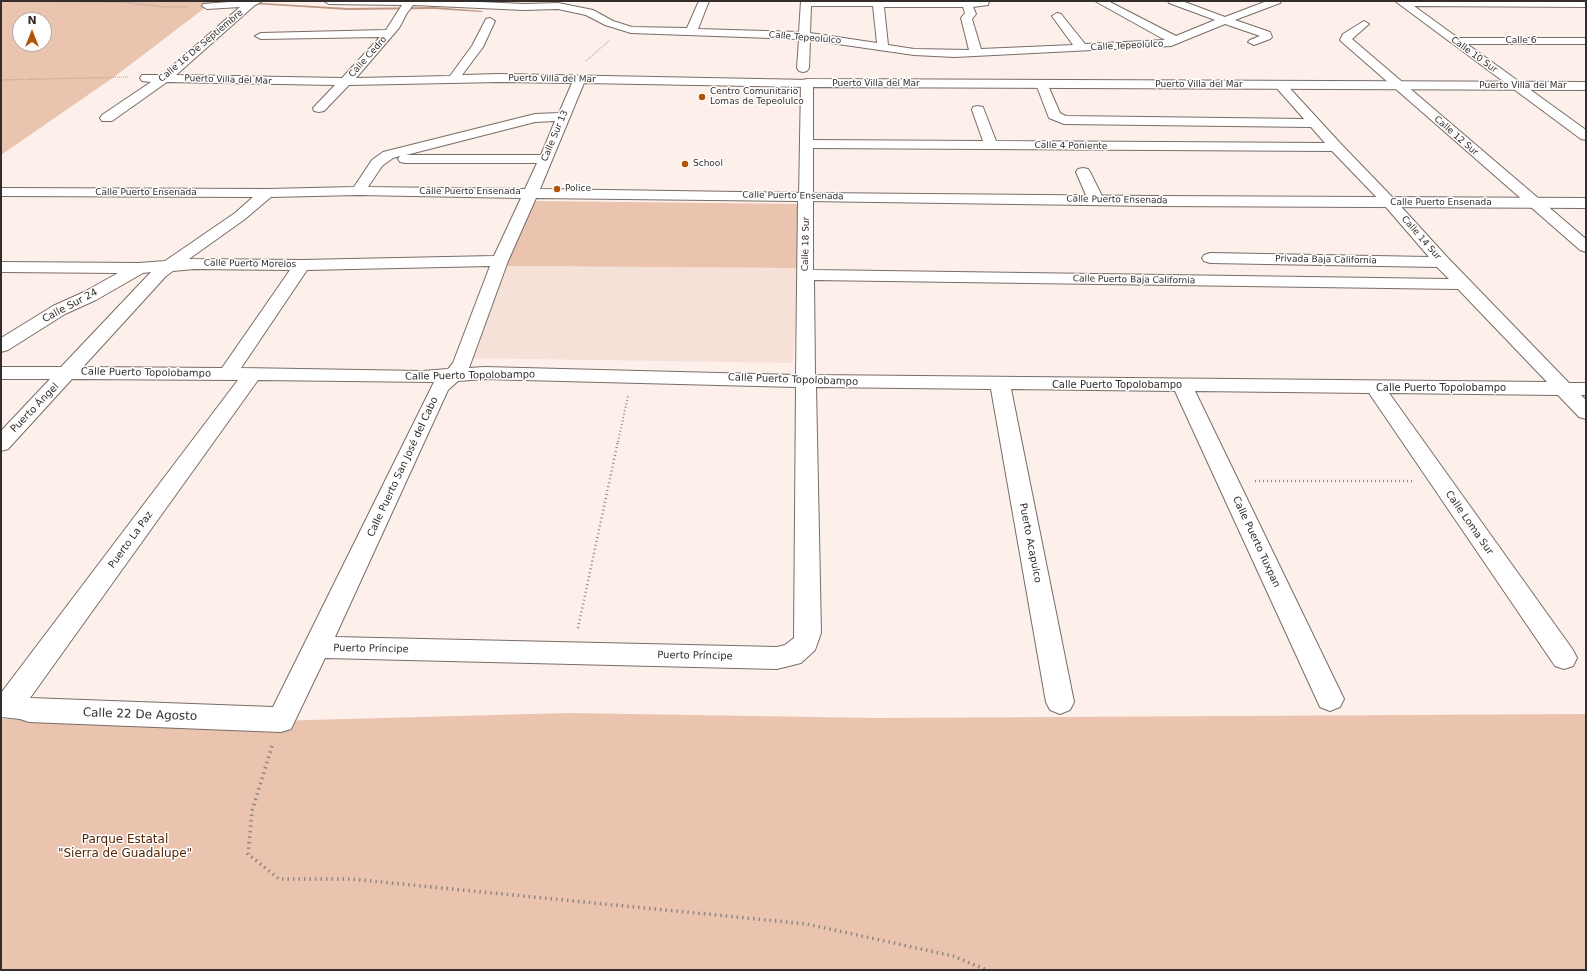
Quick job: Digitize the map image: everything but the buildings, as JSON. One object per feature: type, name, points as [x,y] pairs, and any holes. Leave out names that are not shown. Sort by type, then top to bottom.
[{"type":"street","points":[[207,6],[236,5],[269,1]]},
{"type":"street","name":"Calle Tepeolulco","points":[[329,1],[411,1],[558,6],[589,12],[609,23],[631,30],[804,36],[927,53],[976,53],[1162,44],[1176,41],[1276,1]]},
{"type":"street","name":"Calle Cedro","points":[[319,108],[346,81],[389,33],[411,1]]},
{"type":"street","points":[[691,32],[704,1]]},
{"type":"street","points":[[804,68],[806,2],[982,3],[984,1]]},
{"type":"street","points":[[1100,1],[1176,41]]},
{"type":"street","points":[[1173,1],[1266,35],[1254,42]]},
{"type":"street","name":"Calle 16 De Septiembre","points":[[107,118],[165,78],[253,2]]},
{"type":"street","points":[[878,2],[883,47]]},
{"type":"street","points":[[1402,2],[1586,4]]},
{"type":"street","name":"Calle 10 Sur","points":[[1402,2],[1586,136]]},
{"type":"street","points":[[966,3],[971,14],[966,17],[976,53]]},
{"type":"street","points":[[589,12],[596,8],[599,4]]},
{"type":"street","points":[[1058,16],[1082,48]]},
{"type":"street","points":[[454,78],[477,47],[490,21]]},
{"type":"street","name":"Calle 12 Sur","points":[[1364,24],[1347,36],[1346,40],[1586,247]]},
{"type":"street","points":[[261,36],[389,33]]},
{"type":"street","name":"Calle 6","points":[[1455,41],[1586,41]]},
{"type":"street","name":"Puerto Villa del Mar","points":[[146,78],[324,82],[454,78],[807,83],[1586,86]]},
{"type":"street","name":"Calle Sur 13","points":[[530,192],[546,159],[579,80]]},
{"type":"street","name":"Calle 18 Sur","points":[[807,83],[805,275],[807,381]]},
{"type":"street","points":[[1042,84],[1054,115],[1059,119],[1064,120],[1314,123]]},
{"type":"street","name":"Calle 14 Sur","points":[[1280,85],[1314,123],[1390,202],[1442,262],[1586,412]]},
{"type":"street","points":[[978,110],[992,145]]},
{"type":"street","points":[[358,191],[382,158],[398,152],[535,118],[563,117]]},
{"type":"street","name":"Calle 4 Poniente","points":[[807,144],[1336,146]]},
{"type":"street","points":[[382,158],[546,159]]},
{"type":"street","points":[[1083,172],[1096,200]]},
{"type":"street","name":"Calle Puerto Ensenada","points":[[3,194],[267,193],[358,191],[1096,200],[1586,203]]},
{"type":"street","name":"Calle Puerto San José del Cabo","points":[[281,720],[439,389],[452,375],[458,371],[463,363],[500,261],[530,192]]},
{"type":"street","points":[[169,265],[240,216],[267,193]]},
{"type":"street","name":"Privada Baja California","points":[[1210,258],[1442,262]]},
{"type":"street","name":"Calle Puerto Morelos","points":[[1,268],[139,268],[194,264],[302,265],[500,261]]},
{"type":"street","name":"Puerto Ángel","points":[[1,444],[160,272],[169,265]]},
{"type":"street","points":[[228,374],[302,265]]},
{"type":"street","name":"Calle Sur 24","points":[[1,346],[59,310],[90,296],[139,268]]},
{"type":"street","name":"Calle Puerto Baja California","points":[[805,275],[1463,284]]},
{"type":"street","name":"Calle Puerto Topolobampo","points":[[1,373],[69,372],[422,377],[484,373],[1000,384],[1586,389]]},
{"type":"street","name":"Puerto La Paz","points":[[5,705],[253,374]]},
{"type":"street","name":"Puerto Príncipe","points":[[317,647],[777,658],[792,655],[806,642],[808,633],[807,381]]},
{"type":"street","name":"Puerto Acapulco","points":[[1000,384],[1060,702]]},
{"type":"street","name":"Calle Puerto Tuxpan","points":[[1182,385],[1330,700]]},
{"type":"street","name":"Calle Loma Sur","points":[[1375,387],[1564,658]]},
{"type":"street","name":"Calle 22 De Agosto","points":[[5,705],[22,707],[29,710],[281,720]]},
{"type":"path","points":[[14,1],[121,2],[165,8],[207,6]]},
{"type":"path","points":[[582,65],[606,42],[631,30]]},
{"type":"path","points":[[1,80],[60,80],[106,77],[146,78]]},
{"type":"path","points":[[573,654],[632,376]]},
{"type":"path","points":[[1226,481],[1440,481]]},
{"type":"path","points":[[281,720],[252,811],[248,854],[280,879],[351,879],[807,924],[953,956],[987,970]]},
{"type":"shaded area","points":[[504,266],[799,268],[793,363],[462,358]]},
{"type":"green space","points":[[1,1],[214,1],[114,77],[1,155]]},
{"type":"green space","points":[[535,201],[804,204],[799,268],[504,266]]},
{"type":"green space","name":"Parque Estatal \"Sierra de Guadalupe\"","points":[[569,713],[876,718],[1586,714],[1586,970],[1,970],[1,719],[160,724]]},
{"type":"waterway","points":[[209,1],[348,9],[434,8],[481,11]]},
{"type":"place","name":"Centro Comunitario Lomas de Tepeolulco","points":[[702,97]]},
{"type":"place","name":"School","points":[[685,164]]},
{"type":"place","name":"Police","points":[[557,189]]}]
